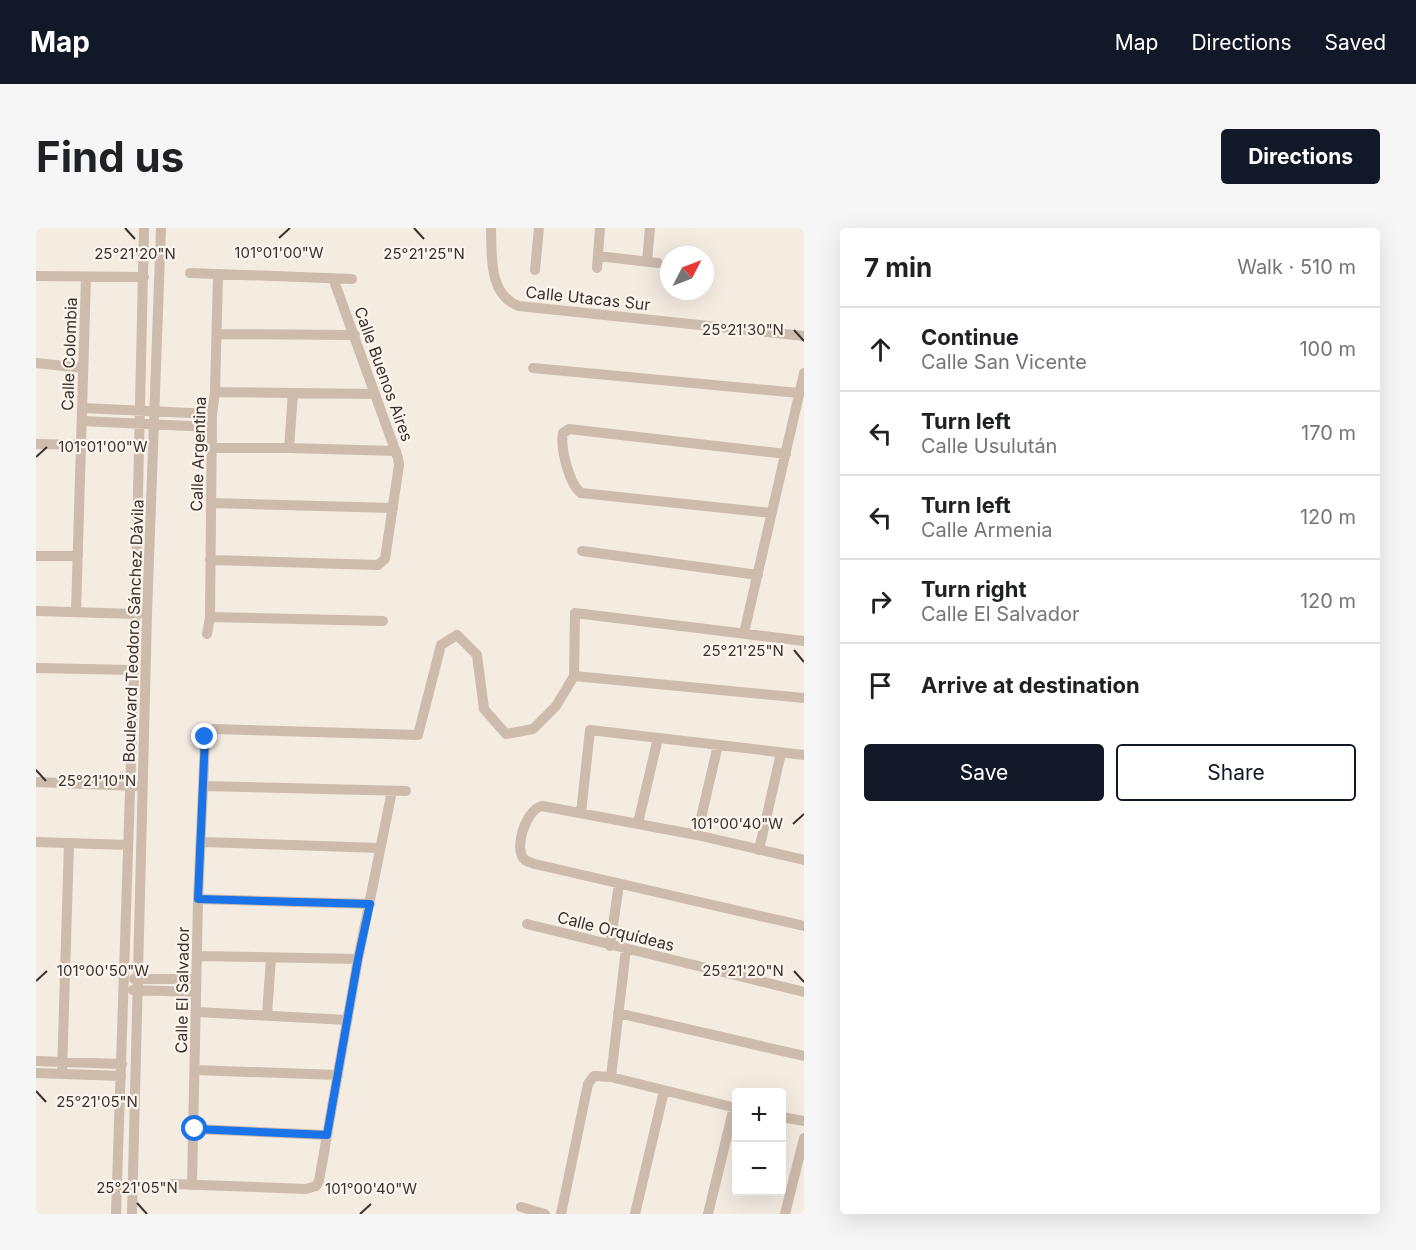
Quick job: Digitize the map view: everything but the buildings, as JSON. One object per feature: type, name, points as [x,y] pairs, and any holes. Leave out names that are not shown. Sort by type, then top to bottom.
[{"type":"street","name":"Boulevard Teodoro Sánchez Dávila","points":[[116,1214],[134,670],[144,228]]},
{"type":"street","name":"Boulevard Teodoro Sánchez Dávila","points":[[132,1214],[147,614],[161,228]]},
{"type":"street","name":"Calle Utacas Sur","points":[[491,228],[496,280],[499,290],[512,304],[527,308],[804,336]]},
{"type":"street","points":[[536,270],[539,228]]},
{"type":"street","points":[[597,268],[600,228]]},
{"type":"street","points":[[598,256],[652,262],[650,228]]},
{"type":"street","points":[[190,273],[352,279]]},
{"type":"street","name":"Calle Argentina","points":[[207,634],[210,617],[211,427],[215,392],[218,275]]},
{"type":"street","points":[[36,276],[144,277]]},
{"type":"street","name":"Calle Colombia","points":[[76,612],[86,277]]},
{"type":"street","name":"Calle Buenos Aires","points":[[210,560],[378,565],[385,559],[399,465],[396,451],[333,278]]},
{"type":"street","points":[[217,334],[355,335]]},
{"type":"street","points":[[36,363],[82,368]]},
{"type":"street","points":[[533,368],[800,393]]},
{"type":"street","points":[[744,633],[804,374]]},
{"type":"street","points":[[215,392],[375,394]]},
{"type":"street","points":[[289,448],[293,393]]},
{"type":"street","points":[[82,408],[212,414]]},
{"type":"street","points":[[82,422],[211,427]]},
{"type":"street","points":[[772,513],[581,493],[572,482],[561,441],[563,433],[569,429],[786,454]]},
{"type":"street","points":[[36,444],[80,445]]},
{"type":"street","points":[[212,448],[396,451]]},
{"type":"street","points":[[211,503],[393,508]]},
{"type":"street","points":[[582,551],[758,575]]},
{"type":"street","points":[[36,556],[78,556]]},
{"type":"street","points":[[36,611],[147,614]]},
{"type":"street","points":[[804,641],[575,612],[574,676],[804,698]]},
{"type":"street","points":[[210,617],[383,621]]},
{"type":"street","name":"Calle El Salvador","points":[[192,1185],[195,1129],[198,899],[205,737],[208,732],[214,729],[418,735],[441,645],[457,634],[477,655],[484,709],[506,734],[533,729],[556,706],[574,676]]},
{"type":"street","points":[[36,668],[134,670]]},
{"type":"street","points":[[581,813],[590,730],[804,755]]},
{"type":"street","points":[[638,823],[658,738]]},
{"type":"street","points":[[697,835],[718,745]]},
{"type":"street","points":[[759,850],[781,753]]},
{"type":"street","points":[[36,782],[144,786]]},
{"type":"street","points":[[203,786],[406,791]]},
{"type":"street","points":[[173,1184],[306,1189],[316,1186],[321,1173],[358,959],[393,791]]},
{"type":"street","points":[[804,861],[697,835],[542,806],[535,808],[526,820],[521,841],[522,855],[526,861],[535,864],[804,926]]},
{"type":"street","points":[[36,842],[128,845]]},
{"type":"street","points":[[202,842],[380,848]]},
{"type":"street","points":[[62,1073],[69,843]]},
{"type":"street","points":[[610,946],[620,884]]},
{"type":"street","points":[[198,899],[370,904]]},
{"type":"street","name":"Calle Orquídeas","points":[[527,924],[804,992]]},
{"type":"street","points":[[605,1076],[618,1013],[626,949]]},
{"type":"street","points":[[197,956],[358,959]]},
{"type":"street","points":[[267,1015],[271,958]]},
{"type":"street","points":[[138,985],[196,979]]},
{"type":"street","points":[[124,984],[196,993]]},
{"type":"street","points":[[197,1012],[347,1020]]},
{"type":"street","points":[[618,1013],[804,1056]]},
{"type":"street","points":[[36,1060],[122,1064]]},
{"type":"street","points":[[195,1070],[338,1076]]},
{"type":"street","points":[[36,1073],[121,1076]]},
{"type":"street","points":[[561,1214],[588,1084],[594,1076],[605,1076],[732,1107]]},
{"type":"street","points":[[635,1214],[664,1091]]},
{"type":"street","points":[[786,1118],[804,1121]]},
{"type":"street","points":[[708,1214],[732,1120]]},
{"type":"street","points":[[195,1129],[327,1135]]},
{"type":"street","points":[[785,1214],[804,1138]]},
{"type":"street","points":[[521,1207],[545,1214]]},
{"type":"route","points":[[195,1129],[327,1135],[370,904],[198,899],[205,737]]}]
